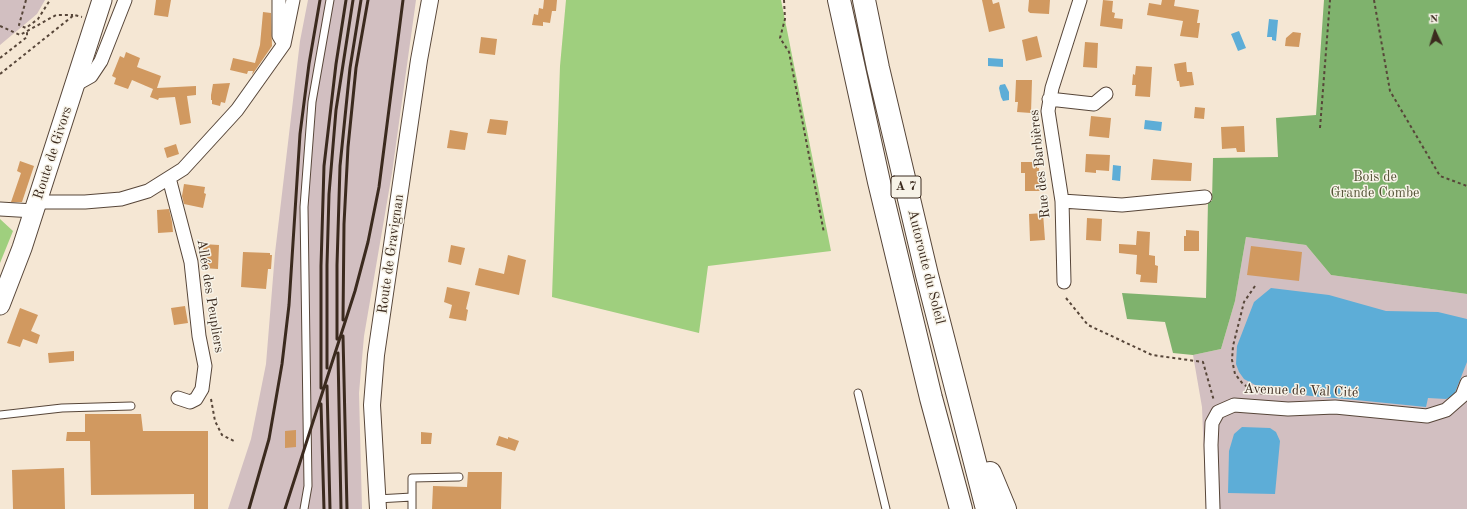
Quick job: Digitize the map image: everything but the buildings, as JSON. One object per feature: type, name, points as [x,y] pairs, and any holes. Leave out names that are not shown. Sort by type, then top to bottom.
[{"type":"highway","name":"Autoroute du Soleil","points":[[839,0],[882,197],[929,390],[960,507]]},
{"type":"highway","name":"Autoroute du Soleil","points":[[864,0],[878,68],[925,268],[987,509]]},
{"type":"highway","points":[[952,372],[1005,509]]},
{"type":"main road","name":"Route de Givors","points":[[0,305],[22,248],[102,0]]},
{"type":"street","points":[[75,85],[91,76],[101,61],[125,0]]},
{"type":"street","points":[[279,0],[279,36],[284,44]]},
{"type":"street","points":[[0,209],[121,199],[148,191],[183,169],[237,110],[284,44],[292,0]]},
{"type":"street","name":"Route de Gravignan","points":[[377,504],[372,405],[376,356],[418,68],[430,0]]},
{"type":"street","name":"Rue des Barbières","points":[[1064,282],[1062,201],[1048,111],[1049,99],[1080,0]]},
{"type":"street","points":[[1049,99],[1094,104],[1106,94]]},
{"type":"street","name":"Allée des Peupliers","points":[[169,178],[192,262],[199,336],[205,366],[202,389],[196,399],[190,402],[178,398]]},
{"type":"street","points":[[1062,201],[1122,205],[1205,197]]},
{"type":"street","name":"Avenue de Val Cité","points":[[1218,412],[1234,405],[1288,409],[1335,407],[1427,416],[1446,410],[1462,396],[1467,383]]},
{"type":"street","points":[[1214,509],[1211,445],[1212,423],[1218,412]]},
{"type":"lane","points":[[304,509],[308,486],[304,207],[312,102],[330,0]]},
{"type":"lane","points":[[858,393],[886,509]]},
{"type":"lane","points":[[0,415],[62,408],[130,406]]},
{"type":"lane","points":[[412,509],[412,478],[459,477]]},
{"type":"lane","points":[[377,504],[412,496]]},
{"type":"path","points":[[0,58],[27,37],[26,28],[19,25],[26,0]]},
{"type":"path","points":[[26,28],[38,19],[50,0]]},
{"type":"path","points":[[784,0],[785,19],[780,38],[789,52],[824,233]]},
{"type":"path","points":[[1320,128],[1330,0]]},
{"type":"path","points":[[1374,0],[1390,91],[1440,176],[1467,186]]},
{"type":"path","points":[[0,74],[74,15]]},
{"type":"path","points":[[0,26],[20,35],[56,16],[74,15],[95,22]]},
{"type":"path","points":[[1255,286],[1244,302],[1233,346],[1232,360],[1235,374],[1243,384],[1256,392],[1269,396]]},
{"type":"path","points":[[1066,298],[1088,325],[1152,355],[1203,362],[1218,412]]},
{"type":"path","points":[[210,397],[215,421],[222,435],[236,442]]},
{"type":"shaded area","points":[[0,0],[45,0],[37,14],[0,45]]},
{"type":"shaded area","points":[[308,0],[416,0],[392,173],[364,336],[359,393],[362,509],[228,509],[251,439],[266,364],[275,253],[300,41]]},
{"type":"shaded area","points":[[1246,237],[1306,245],[1331,275],[1467,294],[1467,509],[1206,509],[1202,407],[1193,355],[1221,349],[1235,301]]},
{"type":"green space","points":[[566,0],[781,0],[831,251],[708,266],[699,333],[552,297],[560,66]]},
{"type":"green space","name":"Bois de Grande Combe","points":[[1324,0],[1467,0],[1467,294],[1331,275],[1306,245],[1246,237],[1235,301],[1221,349],[1193,355],[1173,353],[1165,322],[1127,319],[1122,293],[1206,298],[1208,201],[1212,201],[1213,158],[1278,157],[1276,118],[1316,115]]},
{"type":"green space","points":[[0,219],[13,231],[0,263]]},
{"type":"water","points":[[1269,19],[1278,20],[1276,41],[1272,40],[1272,37],[1267,37]]},
{"type":"water","points":[[1239,31],[1246,48],[1238,51],[1231,34]]},
{"type":"water","points":[[988,58],[1003,59],[1003,67],[988,66]]},
{"type":"water","points":[[1005,84],[1009,92],[1009,100],[1003,101],[999,88],[1000,85]]},
{"type":"water","points":[[1145,120],[1162,122],[1161,131],[1144,129]]},
{"type":"water","points":[[1113,165],[1121,166],[1120,181],[1112,180]]},
{"type":"water","points":[[1271,288],[1329,295],[1386,311],[1438,312],[1467,319],[1467,362],[1454,395],[1446,399],[1428,398],[1426,407],[1311,396],[1276,391],[1259,387],[1244,379],[1236,364],[1237,346],[1254,302]]},
{"type":"water","points":[[1242,427],[1270,428],[1276,432],[1280,441],[1275,494],[1228,493],[1229,451],[1234,434]]},
{"type":"railway","points":[[249,509],[269,439],[282,364],[289,305],[300,134],[309,64],[320,0]]},
{"type":"railway","points":[[321,388],[321,266],[324,166],[336,64],[346,0]]},
{"type":"railway","points":[[327,368],[329,194],[336,110],[353,0]]},
{"type":"railway","points":[[337,339],[337,265],[340,166],[350,68],[361,0]]},
{"type":"railway","points":[[343,320],[344,224],[348,147],[356,68],[368,0]]},
{"type":"railway","points":[[285,509],[355,291],[368,242],[379,187],[403,0]]},
{"type":"railway","points":[[343,336],[347,509]]},
{"type":"railway","points":[[338,353],[341,509]]},
{"type":"railway","points":[[327,386],[330,509]]},
{"type":"railway","points":[[321,404],[324,509]]}]
